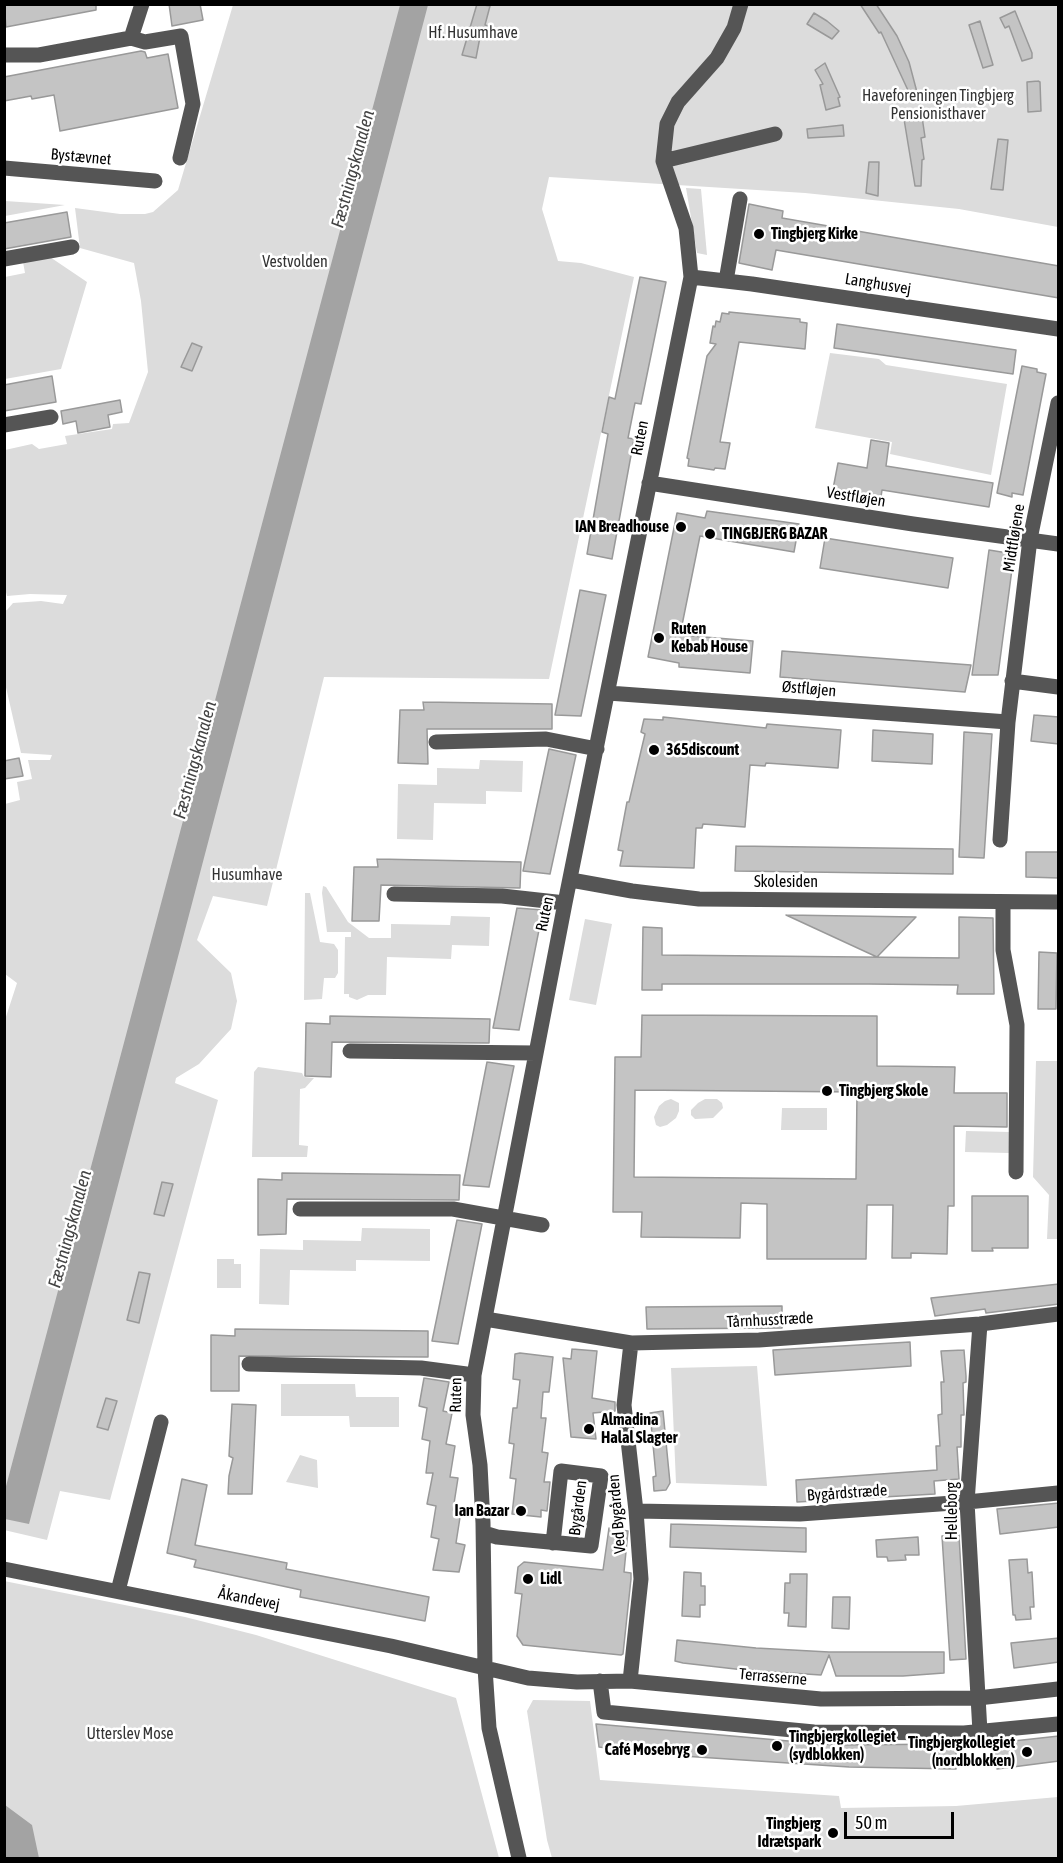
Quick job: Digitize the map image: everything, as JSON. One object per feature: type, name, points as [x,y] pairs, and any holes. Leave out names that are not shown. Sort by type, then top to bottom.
[{"type":"street","points":[[131,38],[142,4]]},
{"type":"street","name":"Ruten","points":[[519,1858],[489,1728],[485,1668],[484,1533],[480,1466],[473,1415],[474,1375],[565,903],[691,277],[682,255],[686,228],[663,161],[667,124],[678,102],[717,58],[734,28],[741,4]]},
{"type":"street","points":[[4,55],[39,55],[131,38],[145,42],[181,36],[192,104],[180,159]]},
{"type":"street","points":[[663,161],[775,134]]},
{"type":"street","name":"Bystævnet","points":[[4,168],[155,181]]},
{"type":"street","points":[[726,281],[740,199]]},
{"type":"street","points":[[4,259],[72,247]]},
{"type":"street","name":"Langhusvej","points":[[691,277],[1059,329]]},
{"type":"street","name":"Midtfløjene","points":[[1000,840],[1012,681],[1030,539],[1059,403]]},
{"type":"street","points":[[4,425],[51,417]]},
{"type":"street","name":"Vestfløjen","points":[[649,483],[1059,544]]},
{"type":"street","points":[[1012,681],[1059,687]]},
{"type":"street","name":"Østfløjen","points":[[608,693],[1008,722]]},
{"type":"street","points":[[436,742],[546,739],[597,749]]},
{"type":"street","name":"Skolesiden","points":[[571,880],[632,891],[699,899],[1059,902]]},
{"type":"street","points":[[394,894],[502,896],[565,903]]},
{"type":"street","points":[[1003,902],[1003,950],[1017,1025],[1016,1172]]},
{"type":"street","points":[[350,1051],[536,1053]]},
{"type":"street","points":[[300,1209],[453,1209],[542,1226]]},
{"type":"street","name":"Tårnhusstræde","points":[[485,1319],[631,1343],[759,1340],[980,1324],[1059,1314]]},
{"type":"street","name":"Helleborg","points":[[980,1324],[967,1502],[980,1732]]},
{"type":"street","name":"Ved Bygården","points":[[630,1681],[641,1579],[624,1405],[631,1343]]},
{"type":"street","points":[[249,1364],[422,1368],[474,1375]]},
{"type":"street","points":[[118,1591],[161,1422]]},
{"type":"street","name":"Bygården","points":[[484,1533],[497,1537],[553,1543],[591,1546],[601,1476],[561,1471],[553,1543]]},
{"type":"street","name":"Bygårdstræde","points":[[636,1511],[800,1514],[1059,1493]]},
{"type":"street","name":"Åkandevej","points":[[4,1569],[391,1646],[485,1668]]},
{"type":"street","name":"Terrasserne","points":[[485,1668],[528,1678],[630,1681],[820,1699],[978,1698],[1059,1689]]},
{"type":"street","points":[[600,1681],[604,1712],[814,1732],[964,1733],[1059,1724]]},
{"type":"green space","points":[[233,5],[1058,5],[1058,227],[959,209],[805,193],[549,177],[542,209],[558,261],[581,263],[634,277],[549,679],[324,677],[267,906],[213,896],[197,940],[231,973],[237,1001],[231,1029],[199,1064],[176,1078],[175,1083],[218,1100],[110,1500],[60,1491],[47,1540],[4,1530],[4,1023],[17,983],[5,974],[5,804],[20,800],[17,782],[32,779],[28,760],[50,760],[52,755],[21,753],[5,683],[4,611],[13,603],[41,601],[63,604],[67,595],[7,596],[4,584],[5,450],[32,444],[39,449],[67,444],[65,436],[112,429],[113,424],[129,423],[148,372],[141,301],[134,263],[80,248],[75,208],[120,214],[145,214],[153,212],[178,190]]},
{"type":"green space","points":[[686,188],[701,189],[707,255],[697,253]]},
{"type":"green space","points":[[5,201],[65,205],[5,216]]},
{"type":"green space","points":[[50,257],[87,282],[61,369],[5,379],[5,277],[25,273],[23,262]]},
{"type":"green space","points":[[830,353],[879,359],[886,365],[1007,384],[991,475],[890,454],[892,442],[815,428]]},
{"type":"green space","points":[[480,760],[523,761],[522,792],[486,791],[486,804],[434,803],[433,840],[397,839],[398,784],[437,785],[437,768],[479,769]]},
{"type":"green space","points":[[323,886],[326,887],[348,922],[369,938],[391,938],[391,924],[450,925],[451,916],[490,917],[489,946],[452,945],[451,959],[387,957],[386,995],[368,995],[357,1000],[349,997],[349,994],[344,994],[345,937],[351,937],[351,932],[327,932]]},
{"type":"green space","points":[[305,893],[310,893],[320,942],[334,944],[338,950],[338,973],[335,978],[324,978],[322,999],[304,1000]]},
{"type":"green space","points":[[585,919],[612,924],[596,1005],[569,1000]]},
{"type":"green space","points":[[1036,1061],[1058,1061],[1058,1239],[1047,1239],[1049,1195],[1033,1177]]},
{"type":"green space","points":[[258,1067],[302,1073],[304,1077],[314,1078],[305,1088],[300,1089],[299,1145],[308,1146],[307,1157],[252,1157],[254,1072]]},
{"type":"green space","points":[[671,1099],[679,1103],[679,1111],[676,1118],[660,1127],[656,1125],[654,1117],[659,1106]]},
{"type":"green space","points":[[705,1099],[717,1099],[722,1103],[723,1108],[713,1118],[695,1119],[691,1115],[691,1110]]},
{"type":"green space","points":[[782,1108],[827,1108],[827,1130],[781,1130]]},
{"type":"green space","points":[[966,1131],[1010,1132],[1009,1153],[965,1152]]},
{"type":"green space","points":[[362,1228],[430,1229],[430,1261],[356,1260],[356,1271],[290,1270],[289,1305],[259,1304],[260,1249],[303,1250],[303,1240],[361,1241]]},
{"type":"green space","points":[[217,1259],[234,1259],[234,1264],[241,1264],[241,1288],[217,1288]]},
{"type":"green space","points":[[757,1366],[767,1486],[676,1483],[671,1368]]},
{"type":"green space","points":[[281,1384],[355,1384],[356,1397],[399,1397],[399,1427],[350,1427],[349,1416],[281,1416]]},
{"type":"green space","points":[[300,1455],[317,1460],[318,1488],[286,1482]]},
{"type":"green space","name":"Utterslev Mose","points":[[4,1581],[185,1617],[256,1635],[456,1698],[499,1858],[5,1858]]},
{"type":"green space","name":"Tingbjerg Idrætspark","points":[[533,1700],[590,1701],[600,1780],[839,1796],[841,1808],[956,1806],[1058,1797],[1058,1858],[552,1858],[547,1840],[527,1711]]},
{"type":"shaded area","points":[[400,5],[428,5],[29,1524],[5,1519],[5,1490]]},
{"type":"shaded area","points":[[5,1805],[32,1825],[39,1858],[5,1858]]},
{"type":"building","points":[[4,4],[96,4],[96,10],[6,27]]},
{"type":"building","points":[[169,4],[200,4],[203,20],[172,26]]},
{"type":"building","points":[[477,4],[490,6],[485,25],[489,26],[486,39],[480,37],[476,58],[462,55]]},
{"type":"building","points":[[860,4],[876,4],[897,36],[909,62],[918,96],[912,99],[881,32],[879,33]]},
{"type":"building","points":[[1015,11],[1032,53],[1032,58],[1022,61],[1009,26],[1005,28],[1000,18]]},
{"type":"building","points":[[814,13],[839,31],[832,39],[807,24]]},
{"type":"building","points":[[980,21],[993,65],[983,68],[969,25]]},
{"type":"building","points":[[145,52],[147,58],[168,54],[178,108],[60,131],[54,95],[4,101],[4,77]]},
{"type":"building","points":[[825,63],[840,97],[838,98],[840,106],[826,110],[820,85],[823,84],[815,70]]},
{"type":"building","points":[[1027,82],[1040,82],[1041,111],[1028,112]]},
{"type":"building","points":[[921,110],[925,137],[921,138],[924,159],[922,160],[921,186],[915,186],[903,113]]},
{"type":"building","points":[[843,125],[844,136],[808,138],[807,129]]},
{"type":"building","points":[[998,139],[1008,140],[1003,190],[991,189]]},
{"type":"building","points":[[869,162],[879,162],[878,196],[866,193]]},
{"type":"building","points":[[749,204],[783,211],[782,218],[1059,266],[1059,298],[776,250],[772,270],[739,263]]},
{"type":"building","points":[[67,212],[71,237],[4,249],[4,223]]},
{"type":"building","points":[[640,277],[666,282],[641,404],[635,403],[628,438],[634,439],[612,559],[587,554],[608,434],[602,432],[609,397],[615,399]]},
{"type":"building","points":[[729,312],[800,319],[800,322],[807,323],[805,349],[739,342],[720,442],[730,443],[725,469],[715,468],[714,470],[688,466],[689,459],[687,458],[707,356],[716,344],[710,343],[713,326],[715,327],[716,321],[720,322],[722,313],[729,314]]},
{"type":"building","points":[[837,324],[1016,350],[1013,374],[834,348]]},
{"type":"building","points":[[192,343],[202,347],[192,371],[181,367]]},
{"type":"building","points":[[1022,366],[1037,369],[1037,372],[1046,374],[1023,495],[1012,493],[1012,497],[997,493]]},
{"type":"building","points":[[52,376],[56,402],[4,411],[4,385]]},
{"type":"building","points":[[120,400],[122,412],[108,415],[110,427],[78,433],[76,421],[63,424],[61,411]]},
{"type":"building","points":[[871,440],[889,443],[886,466],[993,483],[989,507],[882,490],[881,497],[833,489],[838,463],[867,468]]},
{"type":"building","points":[[707,511],[799,524],[794,552],[700,536],[680,635],[753,641],[750,673],[679,667],[679,663],[648,657],[677,513],[705,518]]},
{"type":"building","points":[[825,538],[953,558],[948,588],[820,568]]},
{"type":"building","points":[[989,550],[1014,554],[998,675],[972,675]]},
{"type":"building","points":[[580,590],[606,595],[581,716],[555,715]]},
{"type":"building","points":[[782,651],[971,665],[965,692],[780,677]]},
{"type":"building","points":[[423,702],[552,704],[552,729],[427,729],[428,764],[398,763],[400,710],[424,710]]},
{"type":"building","points":[[1034,715],[1059,717],[1059,744],[1031,741]]},
{"type":"building","points":[[663,717],[766,728],[767,724],[841,730],[838,768],[766,763],[765,766],[750,765],[745,827],[703,824],[702,828],[696,828],[694,868],[620,866],[623,851],[618,850],[627,802],[629,802],[645,734],[641,732],[644,719],[663,720]]},
{"type":"building","points":[[873,730],[933,734],[932,764],[872,761]]},
{"type":"building","points":[[964,732],[992,734],[984,858],[959,857]]},
{"type":"building","points":[[549,749],[576,755],[550,874],[523,871]]},
{"type":"building","points":[[19,758],[23,776],[4,779],[4,761]]},
{"type":"building","points":[[736,846],[953,849],[953,874],[735,871]]},
{"type":"building","points":[[1026,852],[1059,852],[1059,878],[1026,877]]},
{"type":"building","points":[[377,859],[521,862],[520,888],[381,885],[379,921],[352,921],[354,867],[378,867]]},
{"type":"building","points":[[517,908],[543,910],[519,1030],[493,1028]]},
{"type":"building","points":[[786,915],[916,917],[877,957]]},
{"type":"building","points":[[959,917],[993,918],[994,994],[957,994],[958,985],[662,984],[662,990],[642,990],[643,927],[662,928],[662,955],[959,958]]},
{"type":"building","points":[[1039,952],[1057,953],[1056,1009],[1038,1009]]},
{"type":"building","points":[[642,1015],[877,1016],[877,1066],[955,1067],[954,1093],[1007,1093],[1007,1127],[954,1126],[954,1206],[948,1206],[947,1254],[911,1253],[911,1258],[892,1258],[893,1205],[867,1205],[866,1259],[767,1259],[767,1204],[741,1203],[740,1238],[641,1237],[642,1212],[613,1212],[615,1057],[641,1057]],"holes":[[[635,1090],[857,1092],[856,1179],[634,1177]]]},
{"type":"building","points":[[330,1016],[490,1019],[489,1043],[332,1042],[331,1077],[305,1076],[306,1023],[330,1024]]},
{"type":"building","points":[[487,1062],[514,1066],[489,1187],[463,1185]]},
{"type":"building","points":[[282,1173],[460,1175],[459,1200],[287,1199],[286,1234],[258,1235],[258,1179],[282,1180]]},
{"type":"building","points":[[162,1182],[173,1184],[164,1216],[154,1214]]},
{"type":"building","points":[[972,1196],[1028,1196],[1028,1248],[992,1248],[993,1251],[972,1251]]},
{"type":"building","points":[[457,1220],[482,1224],[458,1344],[432,1341]]},
{"type":"building","points":[[139,1272],[150,1274],[139,1323],[127,1320]]},
{"type":"building","points":[[1059,1284],[1059,1304],[986,1313],[985,1309],[935,1316],[931,1298]]},
{"type":"building","points":[[782,1306],[782,1328],[647,1329],[646,1307]]},
{"type":"building","points":[[235,1329],[428,1331],[428,1357],[239,1356],[239,1391],[211,1391],[211,1335],[235,1336]]},
{"type":"building","points":[[910,1342],[911,1366],[775,1375],[773,1350]]},
{"type":"building","points":[[572,1349],[597,1351],[592,1398],[615,1402],[615,1411],[593,1413],[596,1439],[571,1437],[563,1358],[571,1359]]},
{"type":"building","points":[[964,1350],[966,1382],[963,1383],[964,1415],[961,1415],[961,1447],[957,1447],[959,1479],[934,1481],[935,1494],[797,1502],[796,1480],[937,1470],[936,1446],[940,1446],[938,1415],[942,1414],[941,1382],[944,1382],[941,1351]]},
{"type":"building","points":[[515,1354],[553,1357],[549,1392],[543,1392],[541,1418],[546,1418],[542,1452],[548,1453],[544,1482],[550,1482],[547,1511],[541,1510],[541,1517],[512,1514],[516,1479],[510,1478],[514,1444],[509,1443],[513,1408],[517,1408],[520,1380],[513,1379]]},
{"type":"building","points":[[424,1378],[449,1382],[443,1411],[452,1413],[446,1444],[455,1446],[450,1477],[458,1478],[453,1510],[461,1511],[456,1543],[465,1545],[459,1572],[433,1570],[439,1539],[431,1537],[436,1506],[427,1504],[433,1473],[426,1473],[430,1441],[422,1439],[427,1408],[419,1406]]},
{"type":"building","points":[[106,1398],[117,1401],[108,1430],[97,1427]]},
{"type":"building","points":[[232,1404],[256,1405],[252,1494],[228,1494],[233,1458],[229,1456]]},
{"type":"building","points":[[663,1411],[670,1483],[666,1490],[654,1491],[653,1477],[656,1476],[650,1413]]},
{"type":"building","points":[[182,1479],[207,1485],[195,1545],[287,1563],[286,1569],[429,1597],[425,1621],[300,1597],[301,1590],[194,1567],[196,1560],[167,1553]]},
{"type":"building","points":[[1059,1503],[1059,1527],[1000,1534],[997,1509]]},
{"type":"building","points":[[671,1524],[806,1528],[806,1552],[670,1547]]},
{"type":"building","points":[[609,1528],[628,1531],[624,1572],[631,1573],[631,1579],[623,1654],[523,1645],[517,1636],[522,1594],[515,1593],[518,1567],[524,1562],[603,1570]]},
{"type":"building","points":[[959,1535],[966,1659],[950,1660],[942,1536]]},
{"type":"building","points":[[918,1537],[919,1555],[905,1555],[906,1560],[888,1561],[887,1557],[877,1557],[876,1540]]},
{"type":"building","points":[[1027,1559],[1028,1573],[1032,1572],[1034,1607],[1030,1607],[1031,1619],[1016,1620],[1013,1615],[1009,1560]]},
{"type":"building","points":[[684,1572],[701,1573],[701,1586],[705,1586],[705,1605],[700,1605],[700,1617],[682,1616]]},
{"type":"building","points":[[790,1574],[807,1574],[806,1627],[788,1626],[789,1613],[784,1613],[785,1583],[790,1583]]},
{"type":"building","points":[[833,1597],[850,1597],[849,1629],[832,1628]]},
{"type":"building","points":[[1059,1638],[1059,1662],[1014,1668],[1011,1643]]},
{"type":"building","points":[[677,1640],[829,1652],[944,1652],[944,1673],[903,1676],[836,1676],[829,1655],[821,1675],[683,1663],[675,1661]]},
{"type":"building","name":"Tingbjergkollegiet (sydblokken)","points":[[596,1724],[834,1745],[956,1744],[956,1769],[849,1767],[652,1754],[599,1747]]},
{"type":"building","name":"Tingbjergkollegiet (nordblokken)","points":[[1059,1736],[1059,1761],[997,1769],[995,1743]]},
{"type":"place","name":"Tingbjerg Kirke","points":[[759,234]]},
{"type":"place","name":"IAN Breadhouse","points":[[681,527]]},
{"type":"place","name":"TINGBJERG BAZAR","points":[[710,534]]},
{"type":"place","name":"Ruten Kebab House","points":[[659,638]]},
{"type":"place","name":"365discount","points":[[654,750]]},
{"type":"place","name":"Tingbjerg Skole","points":[[827,1091]]},
{"type":"place","name":"Almadina Halal Slagter","points":[[589,1429]]},
{"type":"place","name":"Ian Bazar","points":[[521,1511]]},
{"type":"place","name":"Lidl","points":[[528,1579]]},
{"type":"place","name":"Tingbjergkollegiet (sydblokken)","points":[[777,1746]]},
{"type":"place","name":"Café Mosebryg","points":[[702,1750]]},
{"type":"place","name":"Tingbjergkollegiet (nordblokken)","points":[[1027,1752]]},
{"type":"place","name":"Tingbjerg Idrætspark","points":[[833,1833]]},
{"type":"park label","name":"Hf. Husumhave","points":[[473,33]]},
{"type":"park label","name":"Haveforeningen Tingbjerg Pensionisthaver","points":[[938,105]]},
{"type":"park label","name":"Vestvolden","points":[[295,262]]},
{"type":"park label","name":"Husumhave","points":[[247,875]]},
{"type":"water label","name":"Fæstningskanalen","points":[[353,169]]},
{"type":"water label","name":"Fæstningskanalen","points":[[195,760]]},
{"type":"water label","name":"Fæstningskanalen","points":[[70,1229]]}]
